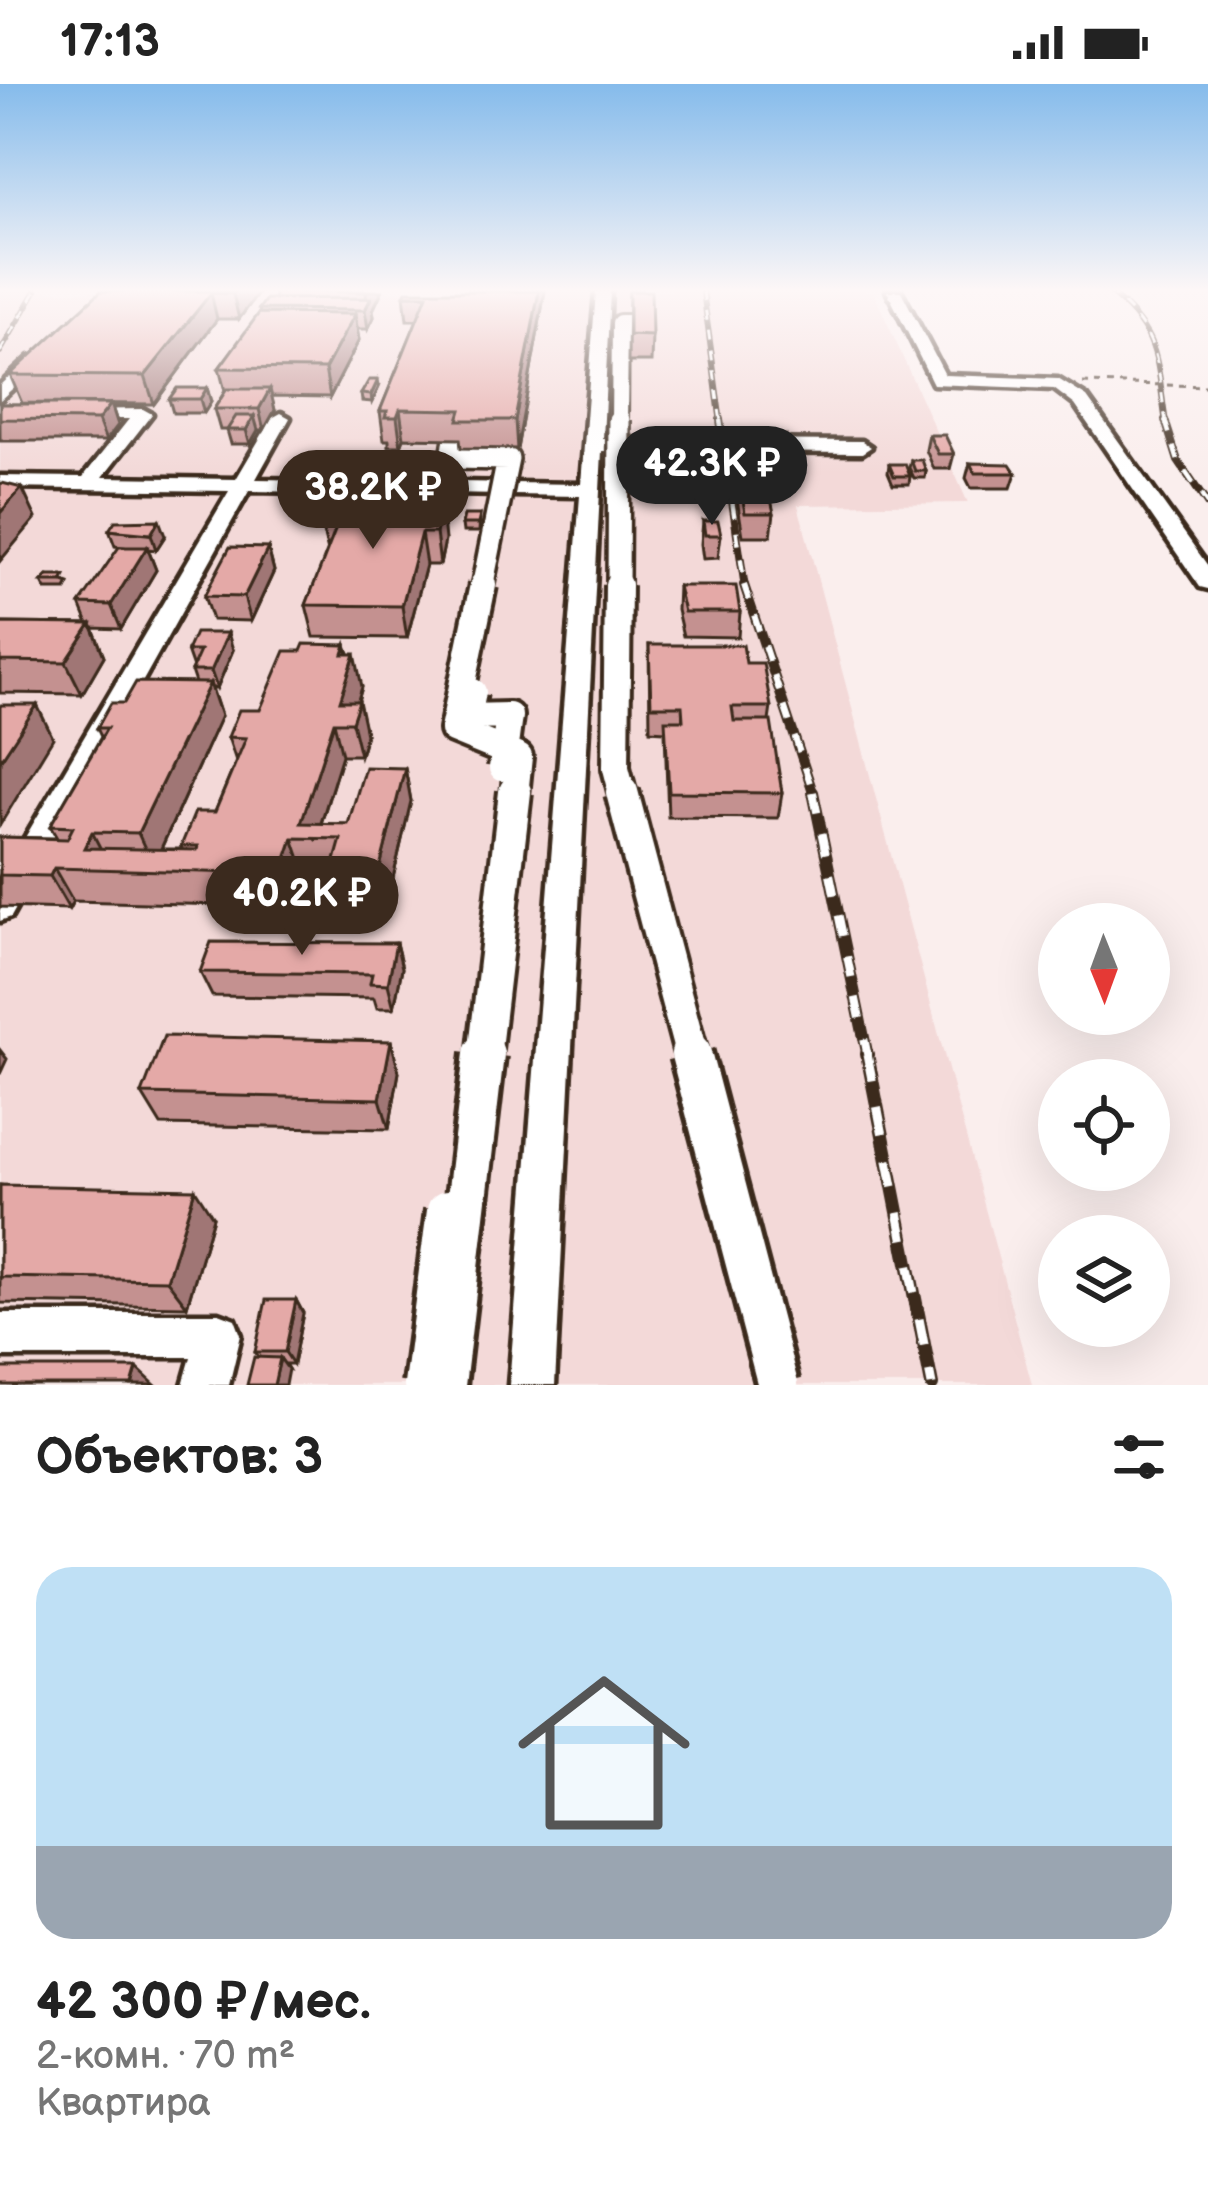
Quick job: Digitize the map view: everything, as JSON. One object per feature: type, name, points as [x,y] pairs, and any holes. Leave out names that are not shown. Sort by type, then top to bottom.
[{"type":"street","points":[[0,395],[45,352]]},
{"type":"street","points":[[532,1385],[599,352]]},
{"type":"street","points":[[626,352],[616,768],[778,1385]]},
{"type":"street","points":[[925,352],[939,380],[1058,384],[1081,400],[1208,583]]},
{"type":"street","points":[[48,414],[143,414],[88,484]]},
{"type":"street","points":[[0,908],[281,418]]},
{"type":"street","points":[[424,1385],[508,716],[468,717],[519,454],[464,452],[460,443],[452,458],[508,459],[453,730],[519,758],[445,1385]]},
{"type":"street","points":[[594,445],[862,447]]},
{"type":"street","points":[[0,482],[591,490]]},
{"type":"street","points":[[0,1335],[219,1335],[206,1385]]},
{"type":"path","points":[[1058,384],[1208,386]]},
{"type":"shaded area","points":[[0,352],[900,352],[968,503],[798,505],[1032,1385],[0,1385]]},
{"type":"building","points":[[35,352],[164,352],[145,376],[10,375]]},
{"type":"building","points":[[231,352],[334,352],[325,369],[219,368]]},
{"type":"building","points":[[404,352],[528,352],[515,420],[458,420],[461,410],[400,409],[397,417],[385,417],[387,411],[380,411]]},
{"type":"building","points":[[369,380],[378,380],[371,395],[361,394]]},
{"type":"building","points":[[177,388],[207,388],[200,399],[169,399]]},
{"type":"building","points":[[227,389],[270,389],[259,409],[214,409]]},
{"type":"building","points":[[0,404],[111,404],[98,420],[0,419]]},
{"type":"building","points":[[236,416],[254,416],[246,430],[227,430]]},
{"type":"building","points":[[697,431],[786,435],[790,452],[699,447]]},
{"type":"building","points":[[929,435],[945,435],[954,454],[938,454]]},
{"type":"building","points":[[911,460],[922,460],[926,471],[915,471]]},
{"type":"building","points":[[970,463],[1010,464],[1016,473],[975,473]]},
{"type":"building","points":[[889,464],[905,464],[910,476],[894,476]]},
{"type":"building","points":[[739,476],[766,476],[774,513],[745,513]]},
{"type":"building","points":[[0,484],[22,488],[0,513]]},
{"type":"building","points":[[350,499],[432,499],[429,509],[442,509],[436,533],[421,533],[402,606],[306,605],[336,528],[322,528],[328,515],[343,515]]},
{"type":"building","points":[[464,515],[480,515],[478,524],[462,524]]},
{"type":"building","points":[[159,520],[151,534],[109,530],[115,521]]},
{"type":"building","points":[[703,521],[718,521],[721,535],[705,535]]},
{"type":"building","points":[[119,547],[147,547],[111,605],[80,604]]},
{"type":"building","points":[[230,547],[268,548],[244,597],[204,596]]},
{"type":"building","points":[[48,576],[65,576],[62,582],[42,582]]},
{"type":"building","points":[[678,586],[736,586],[740,612],[684,612]]},
{"type":"building","points":[[0,623],[91,624],[66,662],[0,661]]},
{"type":"building","points":[[195,633],[228,633],[211,671],[191,671],[200,651],[187,651]]},
{"type":"building","points":[[304,644],[346,645],[343,654],[355,654],[340,701],[359,701],[352,722],[334,722],[301,823],[348,824],[365,767],[405,768],[377,879],[330,878],[341,839],[293,838],[281,874],[54,868],[50,876],[0,875],[0,837],[67,839],[73,827],[50,826],[107,728],[97,728],[111,703],[124,703],[136,682],[210,683],[138,833],[92,832],[84,848],[197,850],[198,846],[181,846],[195,812],[215,812],[246,738],[228,737],[239,710],[260,710],[285,651],[301,651]]},
{"type":"building","points":[[649,645],[743,645],[746,663],[763,663],[771,707],[732,707],[734,721],[771,721],[782,793],[669,792],[665,720],[683,720],[682,706],[651,706]]},
{"type":"building","points":[[37,705],[0,761],[0,707]]},
{"type":"building","points":[[211,942],[396,943],[388,984],[370,983],[372,974],[200,972]]},
{"type":"building","points":[[164,1036],[391,1041],[380,1099],[142,1094]]},
{"type":"building","points":[[0,1185],[195,1189],[167,1280],[0,1277]]},
{"type":"building","points":[[266,1300],[296,1300],[285,1352],[255,1352]]},
{"type":"building","points":[[254,1357],[280,1358],[274,1385],[247,1385]]},
{"type":"building","points":[[0,1368],[137,1368],[132,1385],[0,1385]]},
{"type":"railway","points":[[711,352],[721,423]]},
{"type":"railway","points":[[1153,352],[1166,423]]},
{"type":"railway","points":[[720,420],[745,588]]},
{"type":"railway","points":[[1165,420],[1178,461],[1208,505]]},
{"type":"railway","points":[[745,588],[813,792]]},
{"type":"railway","points":[[813,792],[868,1057]]},
{"type":"railway","points":[[867,1054],[932,1385]]}]
